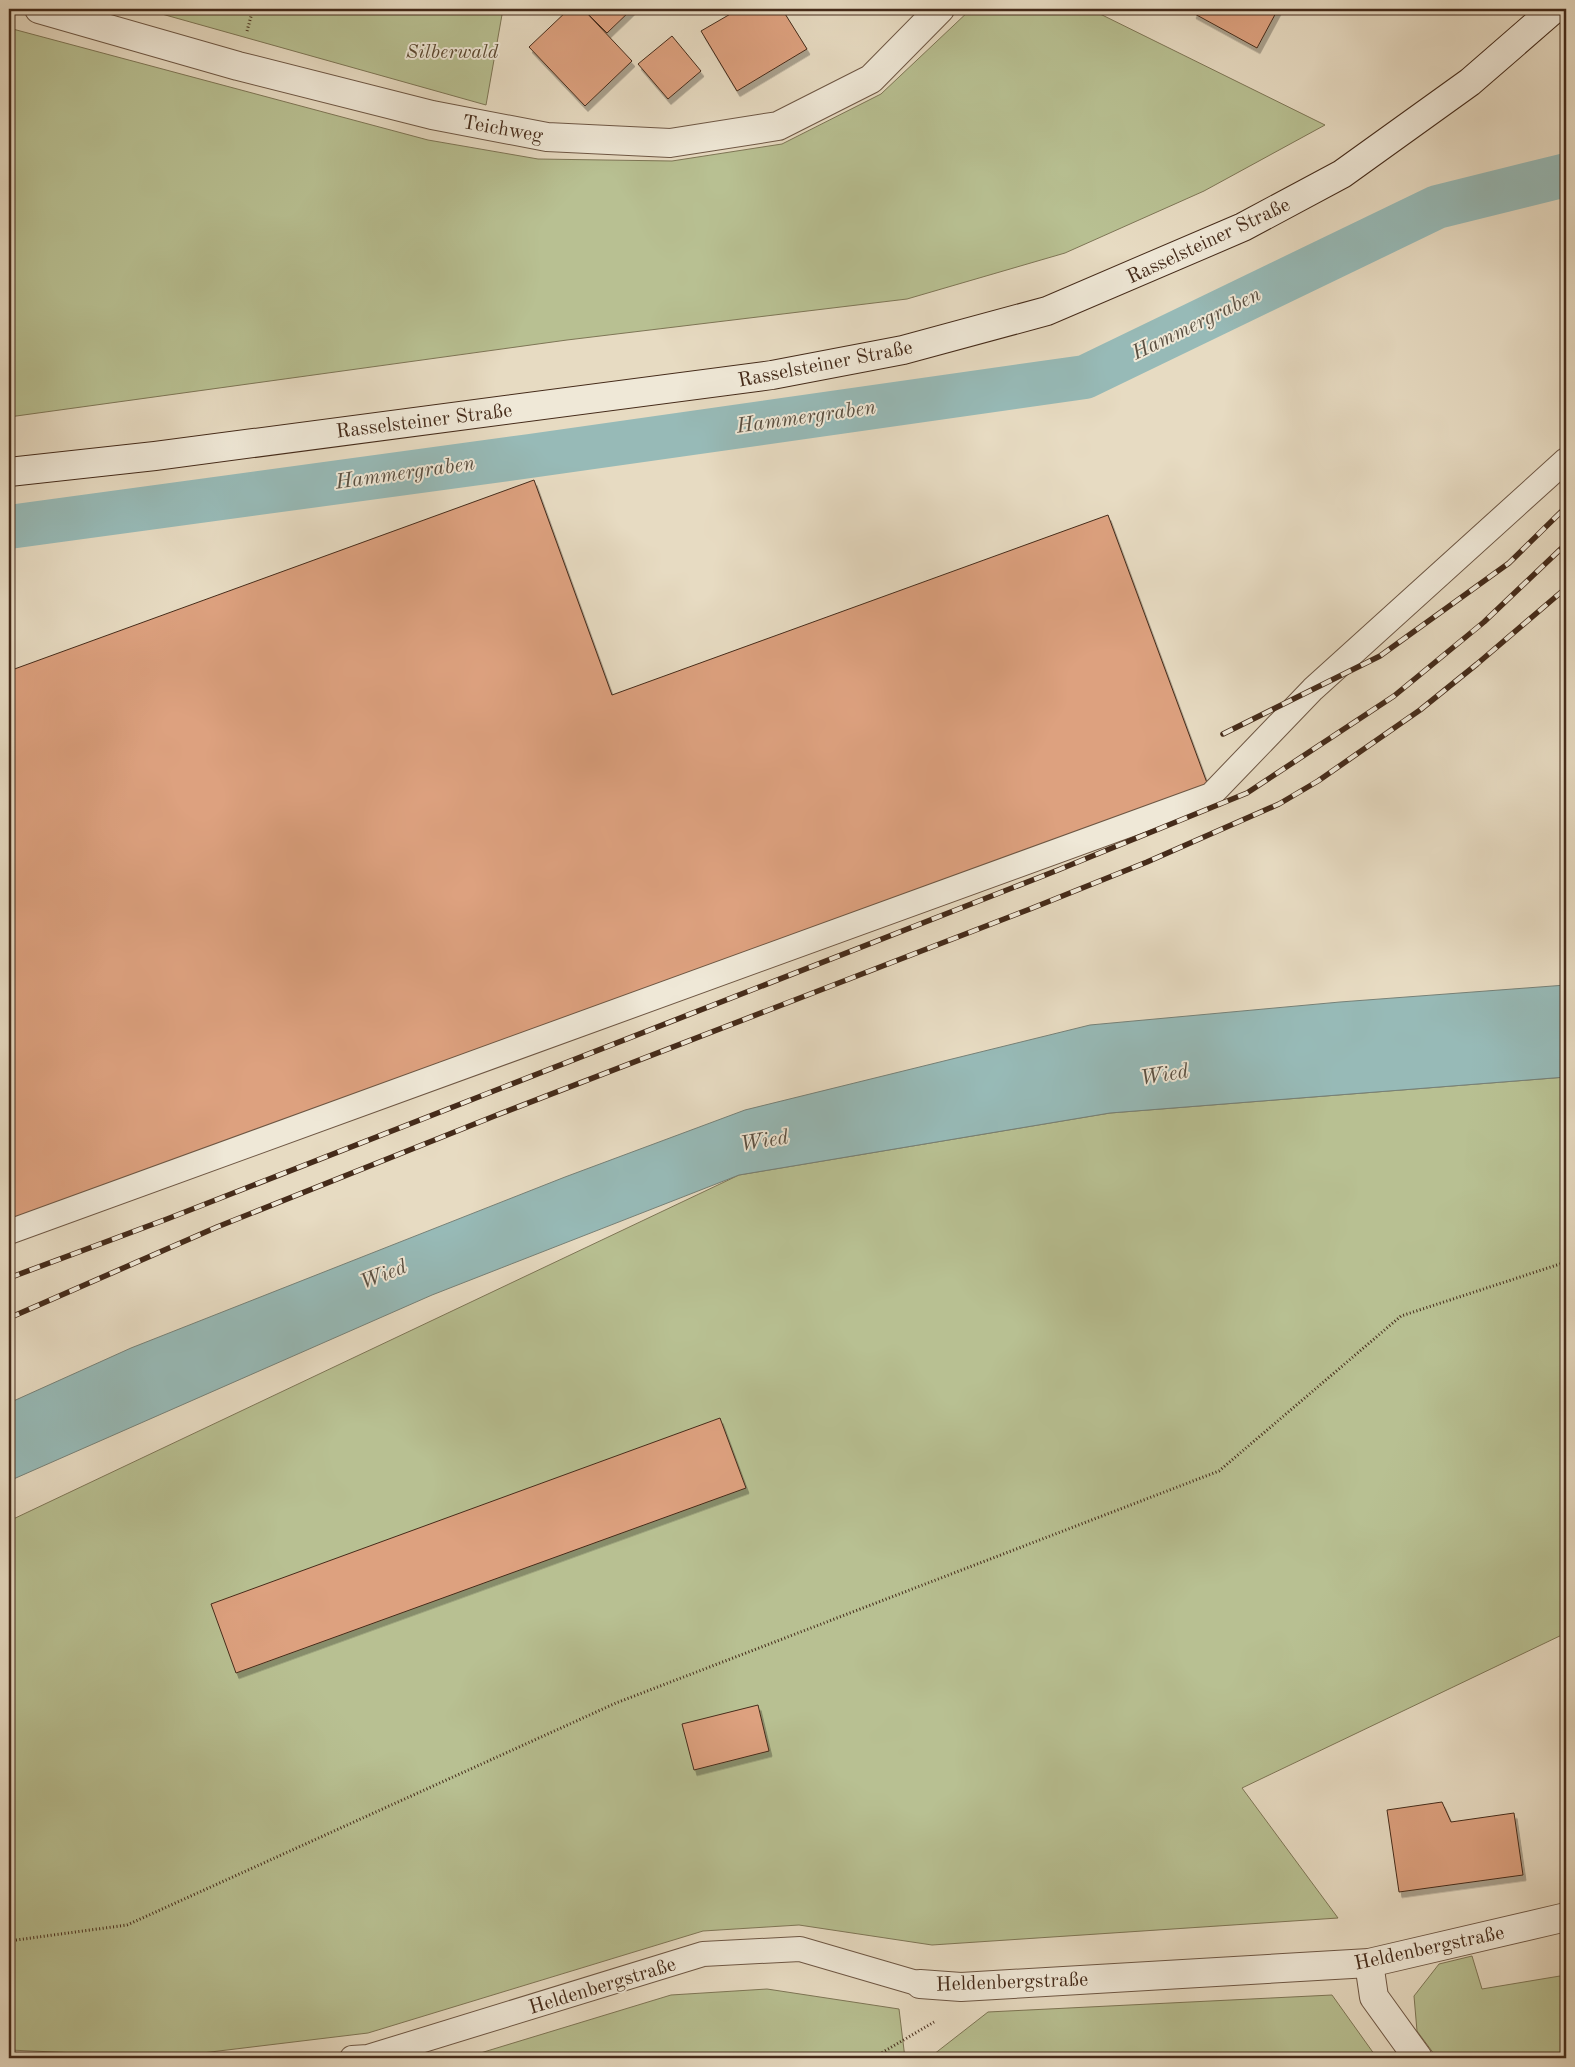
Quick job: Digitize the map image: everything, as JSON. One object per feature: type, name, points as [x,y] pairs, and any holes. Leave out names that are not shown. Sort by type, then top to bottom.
[{"type":"street","name":"Teichweg","points":[[39,9],[238,66],[432,115],[547,137],[670,144],[778,126],[871,79],[940,9]]},
{"type":"street","name":"Rasselsteiner Straße","points":[[9,472],[165,455],[772,375],[903,350],[1047,311],[1243,227],[1342,174],[1470,82],[1554,9]]},
{"type":"street","name":"Heldenbergstraße","points":[[920,1984],[962,1987],[1369,1963],[1566,1916]]},
{"type":"street","points":[[1369,1963],[1374,1997],[1418,2058]]},
{"type":"lane","points":[[9,1232],[1211,795],[1313,689],[1566,460]]},
{"type":"lane","name":"Heldenbergstraße","points":[[352,2058],[368,2057],[703,1954],[800,1948],[920,1984]]},
{"type":"path","points":[[9,1942],[127,1925],[616,1703],[1219,1471],[1401,1316],[1566,1262]]},
{"type":"path","points":[[873,2058],[944,2015],[962,1987]]},
{"type":"green space","name":"Silberwald","points":[[144,9],[503,9],[486,105]]},
{"type":"green space","points":[[971,9],[1090,9],[1325,125],[1204,191],[1065,253],[907,299],[567,340],[9,417],[9,28],[428,140],[538,159],[672,161],[782,144],[881,94]]},
{"type":"green space","points":[[1566,1077],[1566,1633],[1242,1788],[1338,1918],[932,1945],[799,1925],[703,1931],[368,2033],[169,2057],[9,2050],[9,1521],[739,1175],[1110,1113]]},
{"type":"green space","points":[[1472,1956],[1482,1989],[1566,1975],[1566,2058],[1437,2058],[1417,2031],[1414,1996],[1439,1964]]},
{"type":"green space","points":[[767,1989],[899,2009],[905,2058],[464,2058],[671,1995]]},
{"type":"green space","points":[[1332,1995],[1377,2058],[929,2058],[988,2012]]},
{"type":"water","name":"Wied","points":[[1566,985],[1566,1077],[1110,1113],[739,1175],[432,1295],[9,1481],[9,1403],[131,1348],[565,1177],[745,1110],[1090,1025],[1340,1002]]},
{"type":"building","points":[[569,9],[583,9],[632,61],[585,106],[529,47]]},
{"type":"building","points":[[583,9],[632,9],[607,33]]},
{"type":"building","points":[[739,9],[782,9],[807,49],[737,91],[701,31]]},
{"type":"building","points":[[1195,9],[1278,9],[1257,48],[1193,13]]},
{"type":"building","points":[[672,36],[701,71],[668,99],[638,64]]},
{"type":"building","points":[[534,480],[612,695],[1108,515],[1210,791],[9,1228],[9,671]]},
{"type":"building","points":[[720,1418],[746,1488],[236,1673],[211,1604]]},
{"type":"building","points":[[758,1705],[769,1751],[694,1770],[682,1724]]},
{"type":"building","points":[[1442,1802],[1451,1822],[1514,1813],[1523,1875],[1399,1892],[1387,1810]]},
{"type":"waterway","name":"Hammergraben","points":[[9,527],[530,456],[1085,377],[1437,207],[1566,175]]},
{"type":"railway","points":[[1223,734],[1380,656],[1509,563],[1566,507]]},
{"type":"railway","points":[[9,1278],[167,1219],[1058,870],[1247,793],[1394,696],[1484,622],[1566,544]]},
{"type":"railway","points":[[9,1318],[217,1227],[497,1115],[1030,909],[1147,862],[1279,804],[1318,781],[1420,710],[1566,588]]}]
